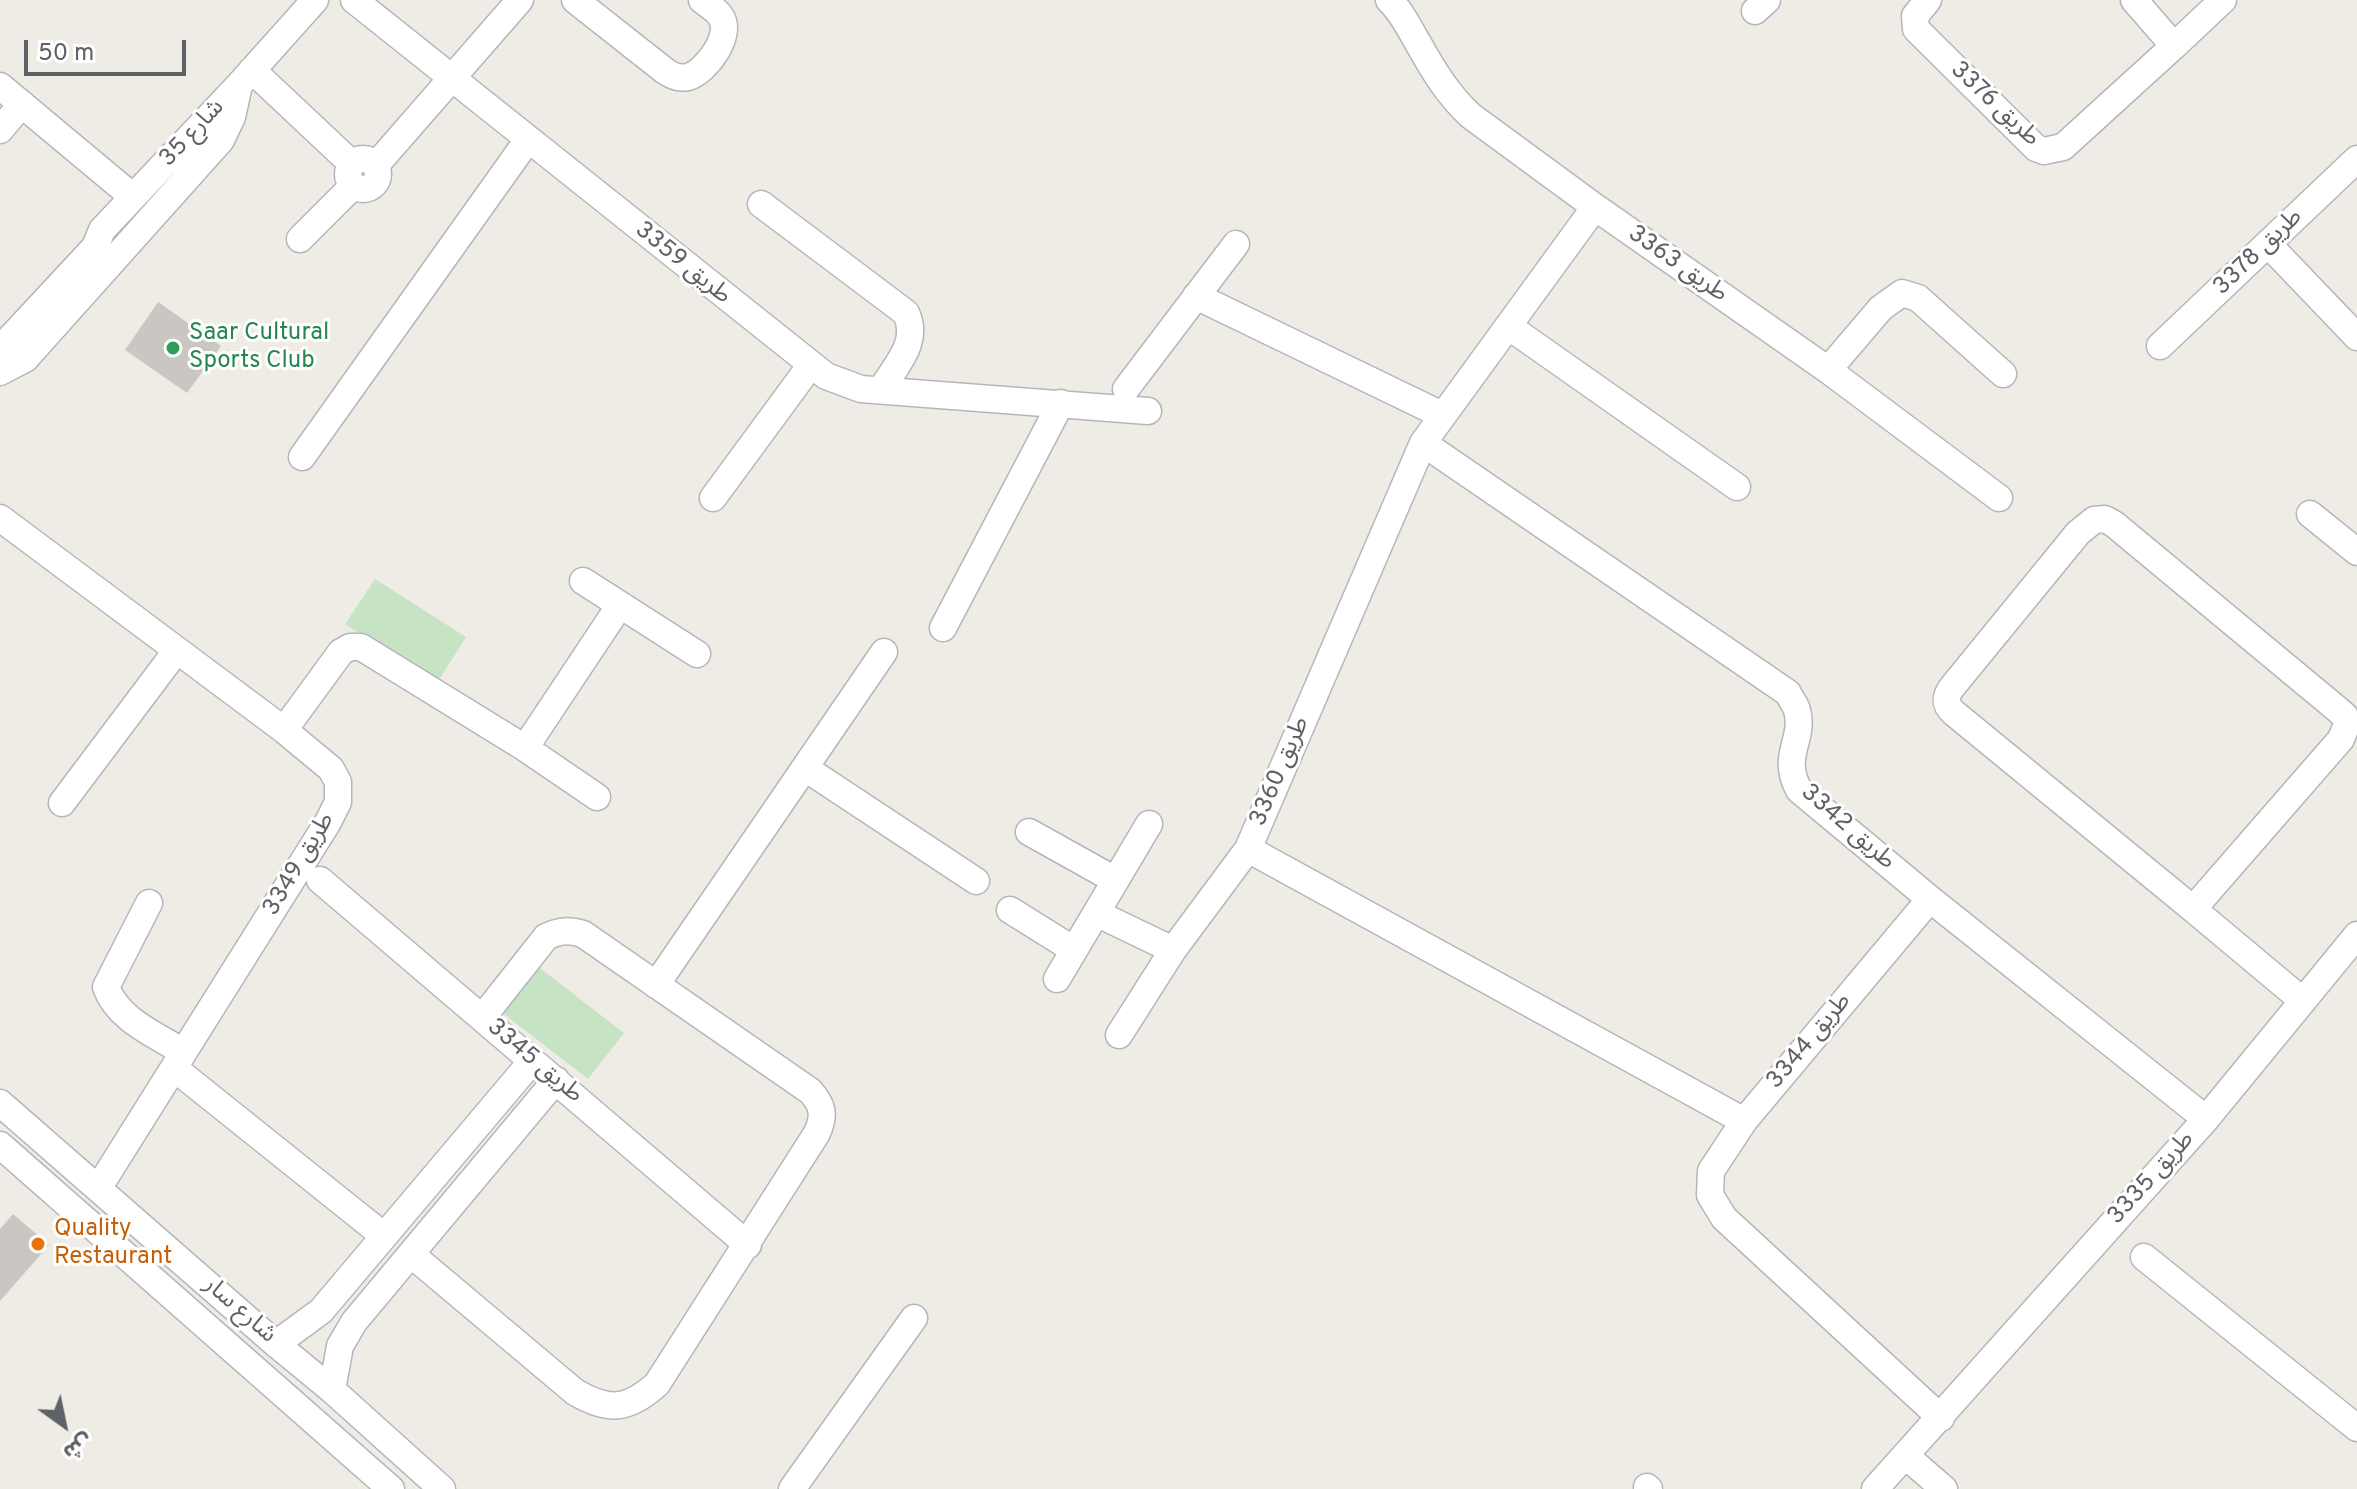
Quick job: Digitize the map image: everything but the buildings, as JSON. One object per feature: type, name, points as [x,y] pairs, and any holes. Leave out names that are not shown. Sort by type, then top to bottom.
[{"type":"street","name":"شارع 35","points":[[0,349],[95,247],[102,230],[315,0]]},
{"type":"street","name":"طريق 3359","points":[[354,0],[810,366],[843,384],[861,389],[1148,411]]},
{"type":"street","points":[[300,239],[360,172],[453,80],[520,0]]},
{"type":"street","points":[[575,0],[665,71],[674,77],[686,78],[696,74],[724,37],[725,26],[721,15],[702,0]]},
{"type":"street","name":"طريق 3363","points":[[1389,0],[1406,21],[1454,100],[1471,116],[1828,370],[1999,498]]},
{"type":"street","name":"طريق 3376","points":[[1928,0],[1915,16],[1916,29],[2036,148],[2044,151],[2063,147],[2223,0]]},
{"type":"street","points":[[2134,0],[2174,46]]},
{"type":"street","points":[[0,372],[25,359],[221,140],[246,78],[360,172]]},
{"type":"street","points":[[0,86],[133,197]]},
{"type":"street","points":[[0,130],[22,104]]},
{"type":"street","points":[[302,457],[527,141]]},
{"type":"street","name":"طريق 3378","points":[[2160,346],[2357,159]]},
{"type":"street","points":[[761,204],[906,313],[912,326],[911,339],[881,390]]},
{"type":"street","name":"طريق 3360","points":[[1595,207],[1423,443],[1248,849],[1744,1121]]},
{"type":"street","name":"شارع 35","points":[[0,324],[84,235],[102,230]]},
{"type":"street","points":[[1126,389],[1236,244]]},
{"type":"street","points":[[2268,244],[2357,337]]},
{"type":"street","points":[[1828,370],[1881,308],[1902,293],[1918,298],[2003,374]]},
{"type":"street","points":[[1196,296],[1442,415]]},
{"type":"street","points":[[1508,326],[1737,487]]},
{"type":"street","points":[[713,498],[810,366]]},
{"type":"street","points":[[943,628],[1061,403]]},
{"type":"street","name":"طريق 3342","points":[[1423,443],[1788,693],[1797,710],[1797,729],[1790,762],[1792,777],[1799,790],[1930,899],[2206,1119]]},
{"type":"street","points":[[2310,514],[2357,552]]},
{"type":"street","name":"طريق 3349","points":[[0,518],[284,730],[331,769],[338,782],[338,802],[328,822],[99,1187]]},
{"type":"street","points":[[2193,909],[2341,739],[2347,724],[2345,716],[2114,524],[2105,519],[2094,520],[2085,525],[2068,545],[1953,686],[1946,700],[1948,708],[2303,1001]]},
{"type":"street","points":[[583,581],[697,654]]},
{"type":"street","points":[[525,748],[620,605]]},
{"type":"street","points":[[284,730],[341,652],[350,647],[361,647],[525,748],[597,797]]},
{"type":"street","points":[[62,803],[177,650]]},
{"type":"street","points":[[656,985],[884,652]]},
{"type":"street","points":[[805,768],[976,881]]},
{"type":"street","points":[[1057,979],[1149,824]]},
{"type":"street","points":[[1029,832],[1115,880]]},
{"type":"street","points":[[1119,1035],[1173,950],[1248,849]]},
{"type":"street","name":"طريق 3345","points":[[320,880],[748,1245]]},
{"type":"street","name":"طريق 3344","points":[[1930,899],[1744,1121],[1711,1171],[1710,1195],[1724,1218],[1941,1418]]},
{"type":"street","points":[[149,903],[106,987],[111,1002],[120,1012],[575,1392],[595,1404],[618,1406],[640,1399],[657,1384],[817,1133],[823,1118],[820,1103],[810,1091],[583,934],[570,930],[546,937],[482,1018]]},
{"type":"street","points":[[1010,910],[1074,950]]},
{"type":"street","points":[[1096,913],[1173,950]]},
{"type":"street","name":"طريق 3335","points":[[1875,1489],[2206,1119],[2357,935]]},
{"type":"street","points":[[276,1344],[314,1318],[532,1061]]},
{"type":"street","points":[[332,1390],[340,1346],[349,1330],[556,1080]]},
{"type":"street","name":"شارع سار","points":[[0,1103],[442,1489]]},
{"type":"street","name":"شارع سار","points":[[0,1145],[391,1489]]},
{"type":"street","points":[[2144,1257],[2357,1428]]},
{"type":"street","points":[[792,1489],[914,1318]]},
{"type":"street","points":[[1906,1456],[1944,1489]]},
{"type":"green space","points":[[375,579],[466,637],[437,683],[345,624]]},
{"type":"green space","points":[[536,965],[624,1033],[588,1079],[500,1011]]},
{"type":"place","name":"Saar Cultural Sports Club","points":[[173,348]]},
{"type":"place","name":"Quality Restaurant","points":[[38,1244]]}]
